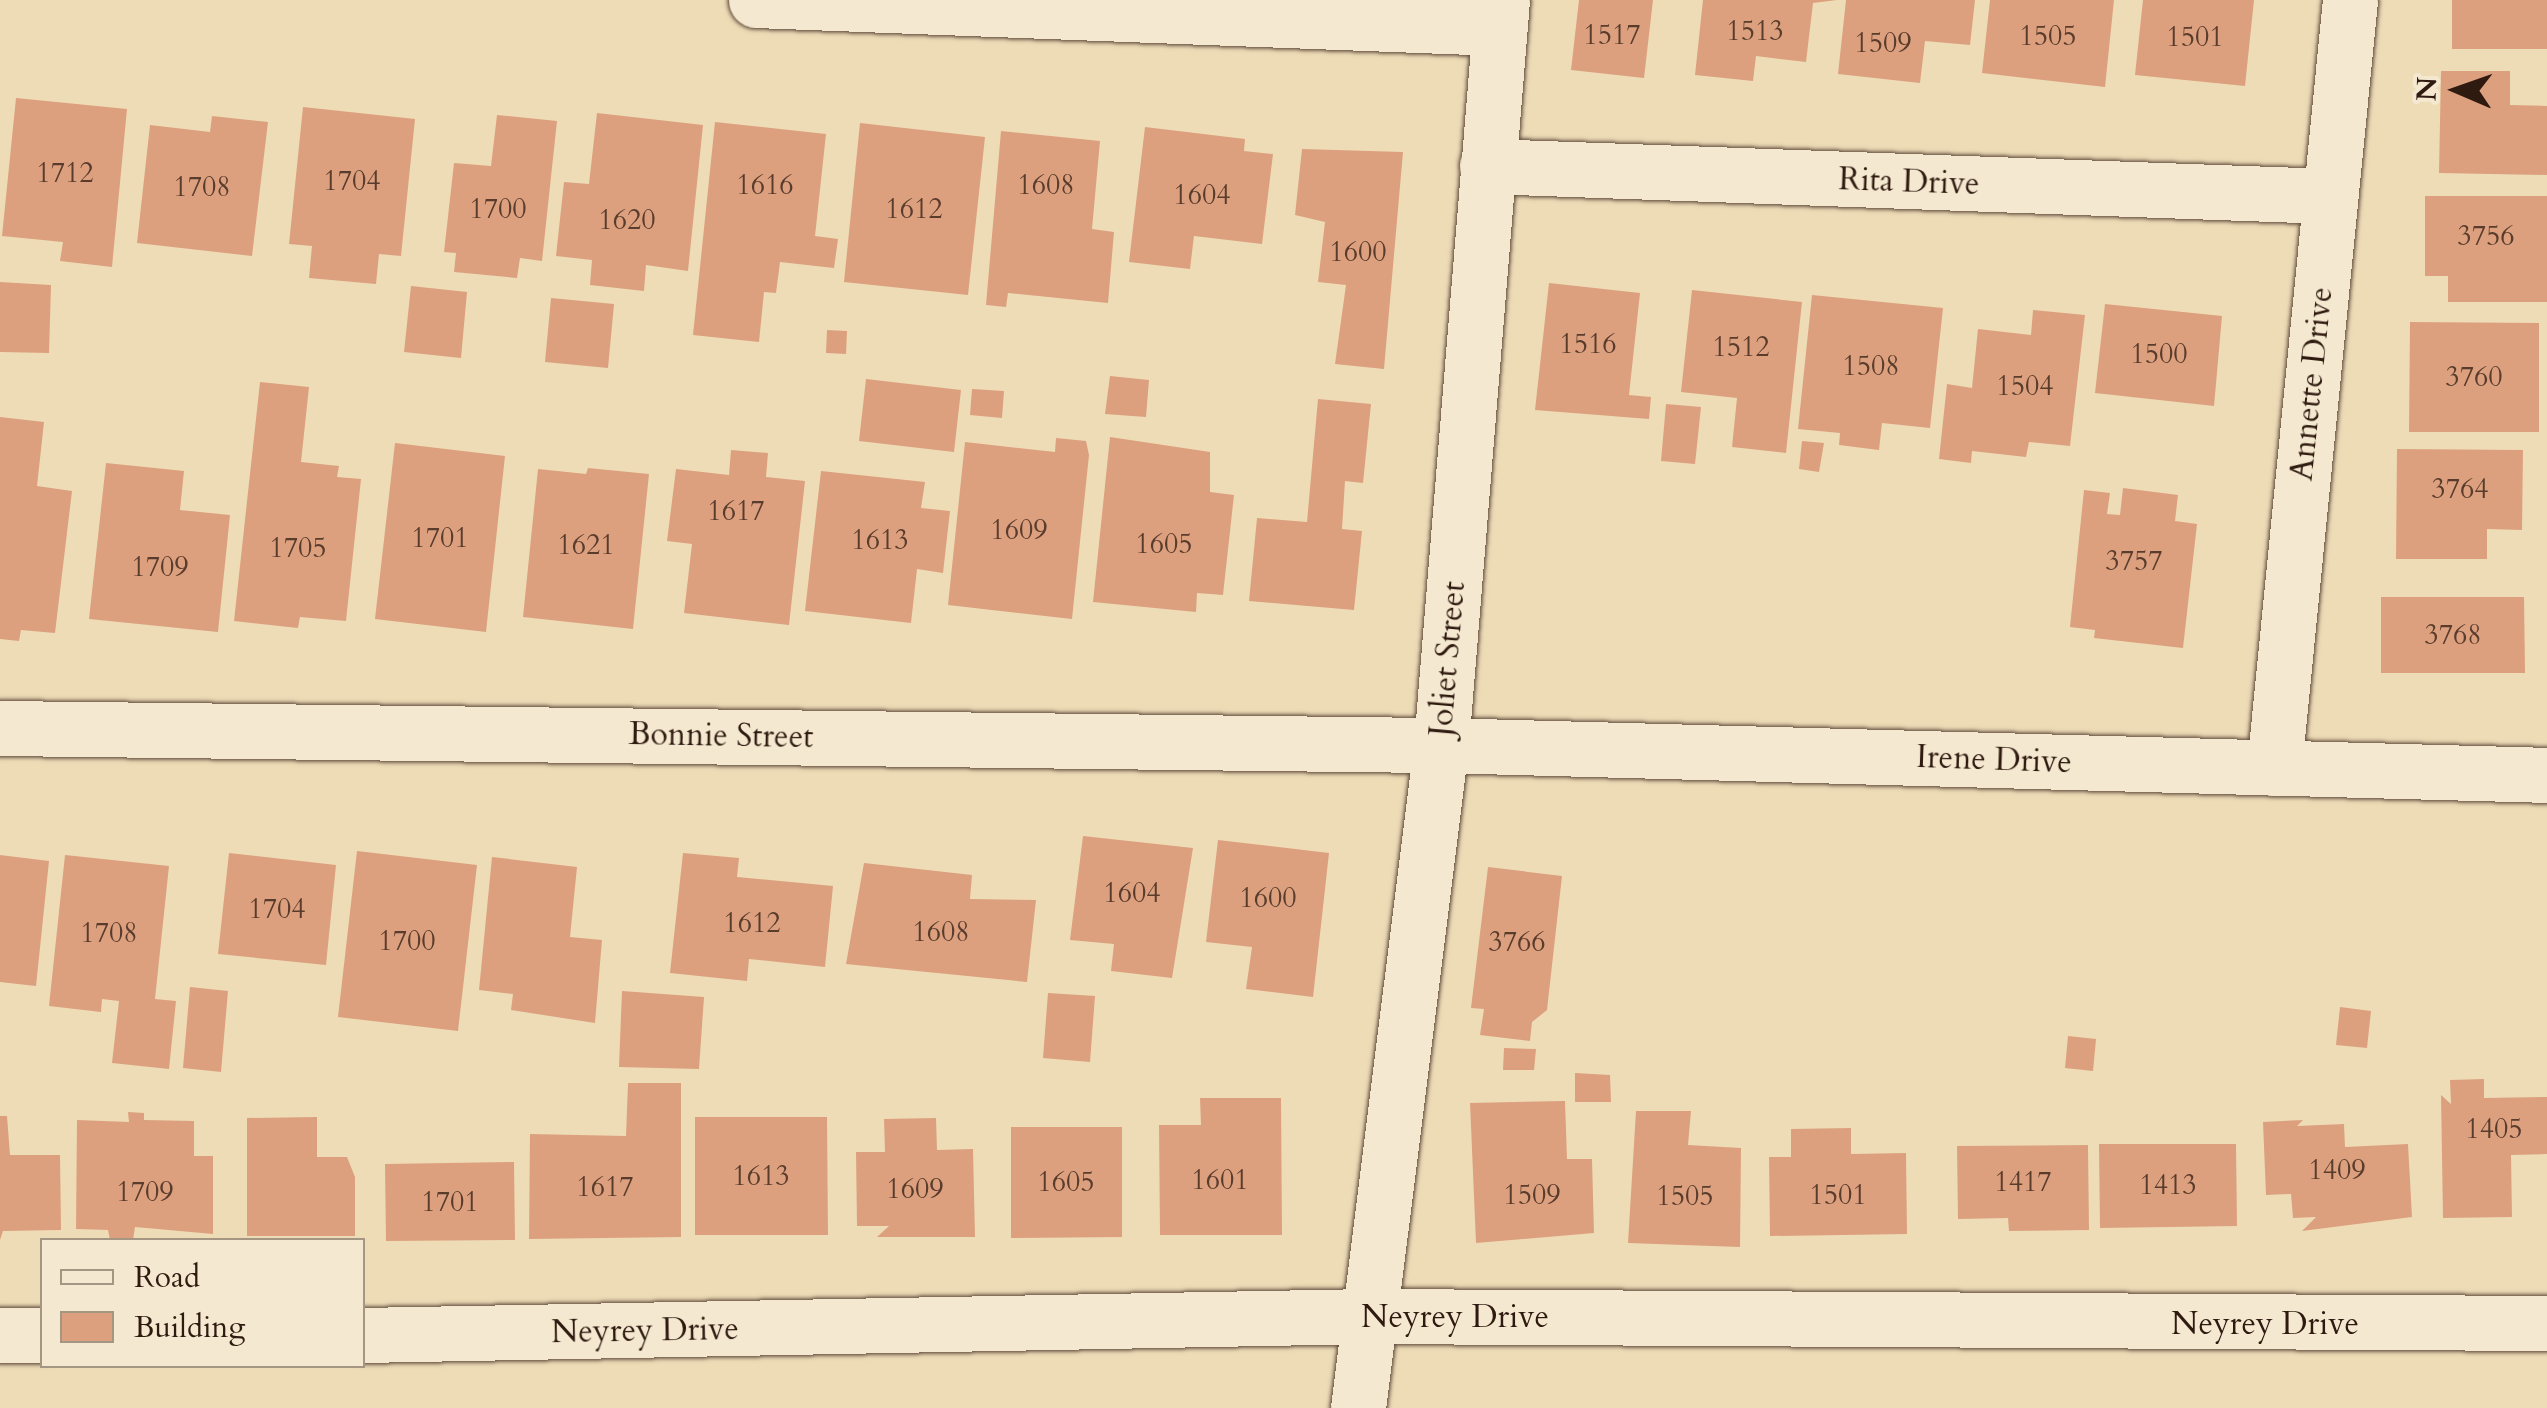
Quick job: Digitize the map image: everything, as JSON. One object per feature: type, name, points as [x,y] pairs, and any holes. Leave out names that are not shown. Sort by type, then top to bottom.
[{"type":"street","points":[[756,0],[1500,14]]},
{"type":"street","name":"Annette Drive","points":[[2274,768],[2350,0]]},
{"type":"street","name":"Joliet Street","points":[[1358,1408],[1442,745],[1500,14]]},
{"type":"street","name":"Rita Drive","points":[[1487,166],[2330,196]]},
{"type":"street","name":"Bonnie Street","points":[[0,728],[1442,745]]},
{"type":"street","name":"Irene Drive","points":[[1442,745],[2547,775]]},
{"type":"street","name":"Neyrey Drive","points":[[365,1336],[1368,1316],[2547,1324]]},
{"type":"street","points":[[0,1336],[40,1336]]},
{"type":"building","points":[[1579,0],[1653,0],[1644,78],[1571,70]]},
{"type":"building","points":[[1703,0],[1837,0],[1813,3],[1806,62],[1756,56],[1753,81],[1695,75]]},
{"type":"building","points":[[1846,0],[1975,0],[1970,45],[1925,41],[1920,83],[1838,74]]},
{"type":"building","points":[[1990,0],[2114,0],[2105,87],[1982,73]]},
{"type":"building","points":[[2143,0],[2254,0],[2245,86],[2135,75]]},
{"type":"building","points":[[2452,0],[2547,0],[2547,49],[2452,49]]},
{"type":"building","points":[[2441,71],[2510,71],[2510,105],[2547,106],[2547,175],[2439,173]]},
{"type":"building","points":[[16,98],[127,109],[112,267],[60,261],[63,242],[2,236]]},
{"type":"building","points":[[303,107],[415,119],[401,256],[379,254],[376,284],[309,278],[312,246],[289,244]]},
{"type":"building","points":[[597,113],[703,125],[688,271],[646,265],[644,291],[590,285],[592,260],[556,256],[564,182],[589,184]]},
{"type":"building","points":[[497,115],[557,121],[542,261],[520,258],[517,278],[454,272],[456,253],[444,252],[454,163],[491,166]]},
{"type":"building","points":[[212,116],[268,122],[252,256],[137,243],[150,125],[210,132]]},
{"type":"building","points":[[715,122],[826,134],[815,236],[838,239],[834,268],[780,262],[776,293],[764,292],[759,342],[693,335]]},
{"type":"building","points":[[860,123],[985,137],[968,295],[844,282]]},
{"type":"building","points":[[1145,127],[1245,139],[1244,151],[1273,154],[1262,244],[1194,236],[1190,269],[1129,262]]},
{"type":"building","points":[[1001,131],[1100,141],[1092,229],[1114,232],[1108,303],[1008,293],[1006,307],[986,305]]},
{"type":"building","points":[[1302,149],[1403,152],[1384,369],[1335,364],[1346,285],[1318,282],[1325,222],[1295,215]]},
{"type":"building","points":[[2425,196],[2547,196],[2547,302],[2448,302],[2448,276],[2425,276]]},
{"type":"building","points":[[0,282],[51,285],[49,353],[0,352]]},
{"type":"building","points":[[1549,283],[1640,293],[1629,395],[1651,397],[1649,419],[1535,410]]},
{"type":"building","points":[[411,286],[467,292],[461,358],[404,352]]},
{"type":"building","points":[[1692,290],[1802,302],[1786,453],[1732,447],[1737,398],[1681,392]]},
{"type":"building","points":[[1812,295],[1943,308],[1930,428],[1882,423],[1879,450],[1839,445],[1840,433],[1798,429]]},
{"type":"building","points":[[551,298],[614,304],[608,368],[545,362]]},
{"type":"building","points":[[2105,304],[2222,316],[2214,406],[2095,393]]},
{"type":"building","points":[[2033,310],[2085,315],[2070,446],[2029,442],[2026,457],[1972,451],[1971,463],[1939,459],[1947,384],[1972,388],[1978,329],[2031,335]]},
{"type":"building","points":[[2410,322],[2539,323],[2539,432],[2409,432]]},
{"type":"building","points":[[827,330],[847,331],[846,354],[826,353]]},
{"type":"building","points":[[1110,376],[1149,380],[1146,417],[1105,414]]},
{"type":"building","points":[[866,379],[961,390],[954,452],[859,441]]},
{"type":"building","points":[[260,382],[309,387],[301,462],[339,466],[337,477],[361,479],[346,621],[300,617],[298,628],[234,621]]},
{"type":"building","points":[[972,389],[1004,391],[1002,418],[970,415]]},
{"type":"building","points":[[1318,399],[1371,404],[1363,483],[1345,481],[1342,529],[1362,531],[1354,610],[1249,601],[1257,518],[1307,522]]},
{"type":"building","points":[[1666,404],[1701,407],[1695,464],[1661,461]]},
{"type":"building","points":[[0,417],[44,422],[37,486],[72,491],[55,633],[21,630],[19,641],[0,639]]},
{"type":"building","points":[[1110,437],[1210,452],[1210,492],[1234,495],[1223,595],[1197,593],[1196,612],[1093,602]]},
{"type":"building","points":[[1056,438],[1086,441],[1089,455],[1072,619],[948,605],[965,442],[1055,452]]},
{"type":"building","points":[[1802,441],[1824,443],[1819,472],[1799,469]]},
{"type":"building","points":[[395,443],[505,456],[486,632],[375,619]]},
{"type":"building","points":[[2397,449],[2523,450],[2522,530],[2487,529],[2487,559],[2396,559]]},
{"type":"building","points":[[731,450],[768,453],[766,477],[805,481],[789,625],[684,613],[692,544],[667,541],[676,469],[729,475]]},
{"type":"building","points":[[106,463],[184,471],[180,510],[230,515],[218,632],[89,619]]},
{"type":"building","points":[[588,468],[649,474],[633,629],[523,617],[538,469],[586,474]]},
{"type":"building","points":[[821,471],[925,482],[921,508],[950,511],[943,573],[917,569],[911,623],[805,611]]},
{"type":"building","points":[[2123,488],[2178,495],[2175,521],[2197,524],[2183,648],[2094,638],[2095,630],[2070,627],[2084,490],[2110,493],[2107,514],[2120,515]]},
{"type":"building","points":[[2381,597],[2524,597],[2525,673],[2381,673]]},
{"type":"building","points":[[1083,836],[1193,848],[1172,978],[1111,971],[1114,944],[1070,940]]},
{"type":"building","points":[[1218,840],[1329,853],[1313,997],[1246,989],[1252,947],[1206,942]]},
{"type":"building","points":[[357,851],[477,865],[458,1031],[338,1017]]},
{"type":"building","points":[[229,853],[336,865],[326,965],[218,954]]},
{"type":"building","points":[[683,853],[739,858],[737,877],[833,886],[825,967],[749,959],[747,981],[670,973]]},
{"type":"building","points":[[0,855],[49,861],[36,986],[0,982]]},
{"type":"building","points":[[65,855],[169,866],[155,999],[176,1001],[169,1069],[112,1063],[119,1001],[102,999],[101,1012],[49,1006]]},
{"type":"building","points":[[492,857],[577,867],[570,937],[602,940],[595,1023],[511,1010],[513,994],[479,990]]},
{"type":"building","points":[[864,863],[972,875],[970,899],[1036,900],[1027,982],[846,964]]},
{"type":"building","points":[[1488,867],[1562,876],[1547,1010],[1532,1022],[1530,1041],[1480,1035],[1484,1009],[1471,1008]]},
{"type":"building","points":[[190,987],[228,991],[221,1072],[183,1068]]},
{"type":"building","points":[[622,991],[704,997],[699,1069],[619,1067]]},
{"type":"building","points":[[1048,993],[1095,996],[1090,1062],[1043,1058]]},
{"type":"building","points":[[2340,1007],[2371,1011],[2367,1048],[2336,1045]]},
{"type":"building","points":[[2068,1036],[2096,1039],[2093,1071],[2065,1068]]},
{"type":"building","points":[[1504,1048],[1536,1049],[1534,1070],[1503,1070]]},
{"type":"building","points":[[1575,1073],[1610,1075],[1611,1102],[1575,1102]]},
{"type":"building","points":[[2484,1079],[2484,1098],[2547,1097],[2547,1154],[2511,1155],[2512,1217],[2443,1218],[2441,1095],[2451,1104],[2450,1080]]},
{"type":"building","points":[[628,1083],[681,1083],[681,1237],[529,1239],[530,1134],[626,1136]]},
{"type":"building","points":[[1200,1098],[1281,1098],[1282,1235],[1160,1235],[1159,1125],[1201,1125]]},
{"type":"building","points":[[1565,1101],[1567,1159],[1592,1159],[1594,1233],[1476,1243],[1470,1103]]},
{"type":"building","points":[[1636,1111],[1691,1111],[1688,1145],[1741,1148],[1740,1247],[1628,1243]]},
{"type":"building","points":[[128,1112],[144,1113],[144,1120],[194,1121],[194,1156],[213,1156],[213,1234],[135,1227],[133,1238],[110,1238],[108,1230],[76,1229],[77,1120],[129,1122]]},
{"type":"building","points":[[0,1116],[7,1116],[10,1155],[60,1155],[61,1230],[3,1231],[0,1240]]},
{"type":"building","points":[[317,1117],[317,1157],[347,1157],[355,1177],[355,1236],[247,1236],[247,1118]]},
{"type":"building","points":[[695,1117],[827,1117],[828,1235],[695,1235]]},
{"type":"building","points":[[936,1118],[937,1150],[973,1149],[975,1237],[877,1237],[889,1226],[857,1226],[856,1152],[885,1152],[884,1119]]},
{"type":"building","points":[[2303,1120],[2297,1126],[2344,1124],[2345,1147],[2408,1144],[2412,1217],[2302,1231],[2316,1217],[2293,1218],[2291,1194],[2266,1195],[2263,1122]]},
{"type":"building","points":[[1011,1127],[1122,1127],[1122,1237],[1011,1238]]},
{"type":"building","points":[[1851,1128],[1851,1154],[1906,1153],[1907,1234],[1770,1236],[1769,1157],[1791,1157],[1791,1129]]},
{"type":"building","points":[[2099,1144],[2236,1144],[2237,1226],[2100,1228]]},
{"type":"building","points":[[2088,1145],[2089,1230],[2009,1231],[2008,1218],[1958,1219],[1957,1146]]},
{"type":"building","points":[[514,1162],[515,1240],[386,1241],[385,1164]]}]
